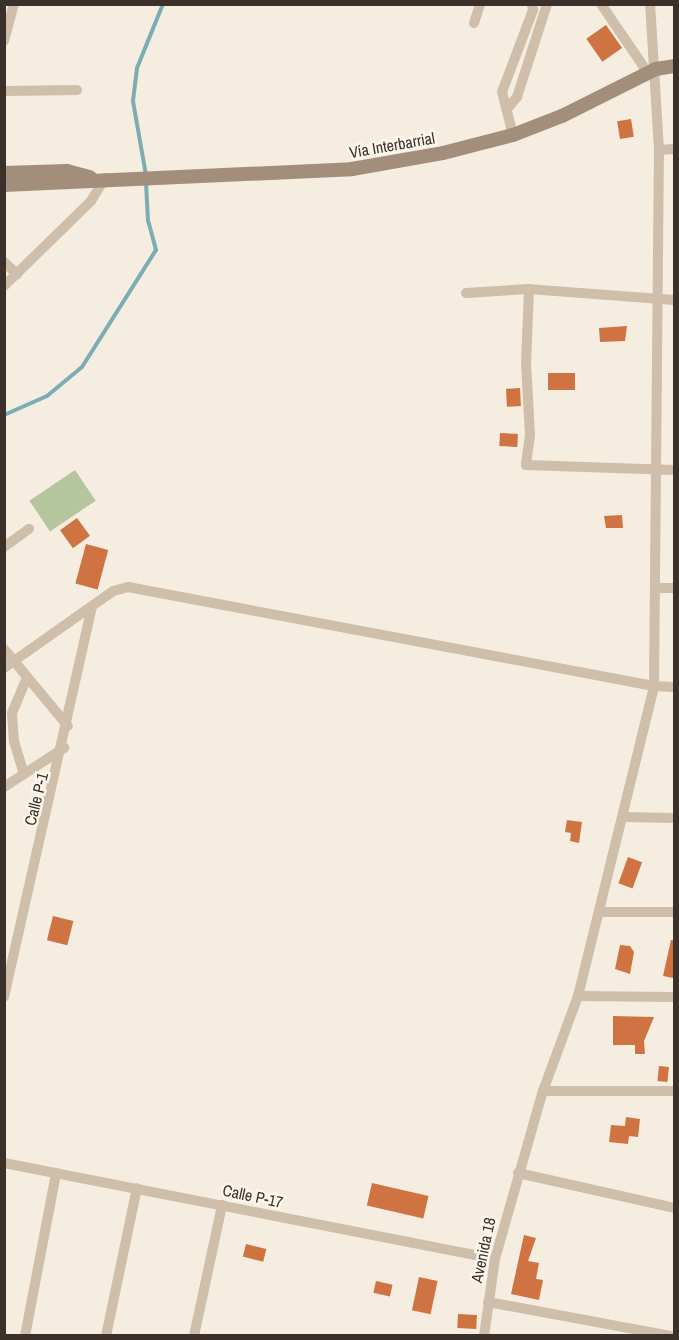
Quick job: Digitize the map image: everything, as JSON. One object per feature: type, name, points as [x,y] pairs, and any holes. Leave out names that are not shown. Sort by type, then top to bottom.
[{"type":"main road","name":"Vía Interbarrial","points":[[4,185],[106,178],[352,169],[443,153],[513,135],[562,116],[652,71],[675,66]]},
{"type":"main road","name":"Vía Interbarrial","points":[[4,172],[67,171],[106,178]]},
{"type":"street","points":[[4,41],[14,4]]},
{"type":"street","points":[[474,23],[480,4]]},
{"type":"street","points":[[513,135],[504,85],[532,4]]},
{"type":"street","points":[[507,109],[517,97],[547,4]]},
{"type":"street","points":[[601,4],[652,71]]},
{"type":"street","name":"Avenida 18","points":[[484,1335],[495,1259],[543,1091],[578,996],[654,686],[658,470],[659,150],[652,71],[650,4]]},
{"type":"street","points":[[4,91],[77,90]]},
{"type":"street","points":[[659,150],[675,149]]},
{"type":"street","points":[[4,286],[91,201],[106,178]]},
{"type":"street","points":[[4,262],[17,274]]},
{"type":"street","points":[[528,289],[526,363],[530,435],[526,465],[675,470]]},
{"type":"street","points":[[466,293],[528,289],[675,300]]},
{"type":"street","points":[[4,548],[29,530]]},
{"type":"street","points":[[9,665],[113,591],[128,587],[654,686],[675,687]]},
{"type":"street","points":[[656,588],[675,588]]},
{"type":"street","name":"Calle P-1","points":[[4,997],[8,970],[64,748],[92,608]]},
{"type":"street","points":[[4,649],[9,665],[27,678],[68,726]]},
{"type":"street","points":[[24,774],[14,742],[12,713],[27,678]]},
{"type":"street","points":[[4,787],[64,748]]},
{"type":"street","points":[[622,817],[675,818]]},
{"type":"street","points":[[598,912],[675,912]]},
{"type":"street","points":[[578,996],[675,997]]},
{"type":"street","points":[[543,1091],[675,1091]]},
{"type":"street","name":"Calle P-17","points":[[4,1162],[495,1259]]},
{"type":"street","points":[[25,1335],[57,1173]]},
{"type":"street","points":[[518,1173],[675,1208]]},
{"type":"street","points":[[106,1335],[137,1188]]},
{"type":"street","points":[[194,1335],[222,1204]]},
{"type":"street","points":[[488,1302],[672,1335]]},
{"type":"green space","points":[[75,470],[96,501],[50,531],[29,501]]},
{"type":"building","points":[[606,25],[622,48],[602,62],[586,39]]},
{"type":"building","points":[[631,119],[634,137],[620,139],[617,121]]},
{"type":"building","points":[[627,326],[625,341],[600,342],[599,328]]},
{"type":"building","points":[[548,373],[575,373],[575,390],[548,390]]},
{"type":"building","points":[[520,388],[521,406],[507,407],[506,389]]},
{"type":"building","points":[[500,433],[518,434],[517,447],[499,446]]},
{"type":"building","points":[[622,515],[623,528],[606,528],[604,516]]},
{"type":"building","points":[[77,518],[90,536],[73,548],[60,530]]},
{"type":"building","points":[[86,544],[108,550],[98,590],[75,584]]},
{"type":"building","points":[[567,820],[582,822],[579,843],[570,841],[571,833],[565,832]]},
{"type":"building","points":[[628,857],[642,862],[633,888],[618,883]]},
{"type":"building","points":[[53,916],[73,921],[67,945],[47,940]]},
{"type":"building","points":[[671,940],[675,940],[673,978],[663,976]]},
{"type":"building","points":[[620,945],[630,946],[634,952],[630,974],[615,969]]},
{"type":"building","points":[[613,1016],[654,1017],[644,1041],[645,1054],[635,1054],[635,1045],[613,1045]]},
{"type":"building","points":[[659,1066],[669,1067],[667,1082],[657,1081]]},
{"type":"building","points":[[626,1117],[640,1119],[638,1137],[629,1136],[628,1144],[609,1142],[611,1125],[625,1126]]},
{"type":"building","points":[[372,1183],[429,1196],[423,1218],[367,1205]]},
{"type":"building","points":[[524,1235],[536,1238],[528,1261],[539,1263],[536,1279],[543,1280],[539,1300],[511,1294]]},
{"type":"building","points":[[246,1244],[266,1249],[263,1262],[243,1257]]},
{"type":"building","points":[[419,1277],[438,1281],[431,1314],[412,1310]]},
{"type":"building","points":[[376,1281],[393,1285],[390,1297],[373,1293]]},
{"type":"building","points":[[458,1314],[477,1315],[476,1329],[457,1328]]},
{"type":"waterway","points":[[146,175],[133,101],[137,68],[163,4]]},
{"type":"waterway","points":[[4,415],[47,396],[82,367],[156,250],[148,221],[146,182]]}]
